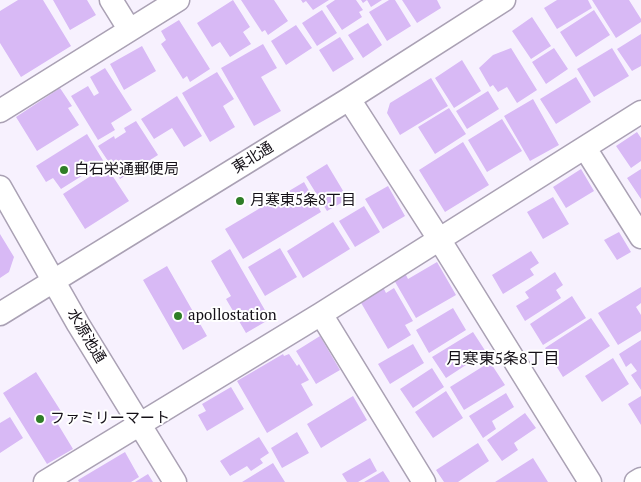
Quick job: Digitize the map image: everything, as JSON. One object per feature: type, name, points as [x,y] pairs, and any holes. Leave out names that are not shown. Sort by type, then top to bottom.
[{"type":"street","points":[[111,0],[129,30]]},
{"type":"street","points":[[0,111],[178,0]]},
{"type":"street","name":"東北通","points":[[0,314],[349,99],[504,0]]},
{"type":"street","points":[[349,99],[439,239],[590,482]]},
{"type":"street","points":[[44,482],[321,314],[641,112]]},
{"type":"street","points":[[585,148],[641,236]]},
{"type":"street","name":"水源池通","points":[[0,188],[54,282],[175,482]]},
{"type":"street","points":[[321,314],[424,482]]},
{"type":"street","points":[[636,482],[641,479]]},
{"type":"building","points":[[18,0],[43,0],[71,46],[21,77],[0,43],[0,11]]},
{"type":"building","points":[[53,0],[87,0],[96,15],[70,30]]},
{"type":"building","points":[[233,0],[250,27],[243,32],[251,44],[230,57],[220,42],[212,47],[197,23]]},
{"type":"building","points":[[241,0],[274,0],[288,21],[268,35],[265,30],[262,32]]},
{"type":"building","points":[[301,0],[329,0],[313,10],[306,1],[303,3]]},
{"type":"building","points":[[335,0],[356,0],[363,10],[359,12],[362,17],[342,30],[326,6]]},
{"type":"building","points":[[367,0],[382,0],[371,7]]},
{"type":"building","points":[[389,0],[395,0],[411,26],[387,41],[369,12]]},
{"type":"building","points":[[402,0],[437,0],[441,8],[417,23]]},
{"type":"building","points":[[557,0],[588,0],[592,8],[557,29],[544,8]]},
{"type":"building","points":[[592,0],[629,0],[641,22],[616,38]]},
{"type":"building","points":[[322,10],[337,33],[317,46],[302,23]]},
{"type":"building","points":[[594,10],[610,35],[576,57],[560,32]]},
{"type":"building","points":[[532,17],[551,46],[531,59],[512,31]]},
{"type":"building","points":[[179,20],[210,69],[190,82],[187,76],[183,79],[161,44],[166,40],[161,31]]},
{"type":"building","points":[[368,23],[382,45],[363,58],[348,35]]},
{"type":"building","points":[[296,25],[312,48],[286,65],[271,41]]},
{"type":"building","points":[[641,34],[641,66],[632,71],[617,49]]},
{"type":"building","points":[[340,37],[354,59],[333,72],[319,50]]},
{"type":"building","points":[[263,44],[277,68],[261,77],[281,111],[254,126],[221,68]]},
{"type":"building","points":[[142,46],[156,71],[124,90],[110,64]]},
{"type":"building","points":[[511,48],[537,90],[517,103],[507,87],[498,92],[493,85],[490,87],[479,68],[493,55]]},
{"type":"building","points":[[554,48],[568,69],[546,84],[532,62]]},
{"type":"building","points":[[612,48],[629,76],[594,97],[577,69]]},
{"type":"building","points":[[462,60],[481,91],[454,108],[435,78]]},
{"type":"building","points":[[105,68],[132,110],[111,123],[115,130],[98,140],[71,96],[88,86],[94,96],[99,93],[90,77]]},
{"type":"building","points":[[217,72],[234,99],[223,106],[235,127],[210,142],[182,93]]},
{"type":"building","points":[[576,77],[591,102],[556,124],[540,99]]},
{"type":"building","points":[[431,78],[448,106],[400,135],[387,113],[390,103]]},
{"type":"building","points":[[60,88],[72,106],[68,108],[79,125],[37,151],[16,117]]},
{"type":"building","points":[[488,91],[499,109],[467,129],[456,111]]},
{"type":"building","points":[[177,96],[202,136],[184,147],[172,128],[154,139],[141,119]]},
{"type":"building","points":[[533,99],[559,145],[530,161],[504,116]]},
{"type":"building","points":[[449,108],[466,134],[435,154],[418,127]]},
{"type":"building","points":[[502,119],[522,151],[487,172],[468,140]]},
{"type":"building","points":[[136,121],[158,155],[120,179],[98,146],[114,136],[115,139],[126,132],[124,128]]},
{"type":"building","points":[[637,132],[641,138],[641,161],[631,168],[616,146]]},
{"type":"building","points":[[87,134],[104,162],[61,189],[53,178],[46,182],[36,166]]},
{"type":"building","points":[[463,142],[489,185],[445,212],[419,170]]},
{"type":"building","points":[[327,164],[348,199],[327,211],[306,177]]},
{"type":"building","points":[[106,166],[129,201],[85,229],[63,194]]},
{"type":"building","points":[[581,169],[594,191],[566,208],[553,187]]},
{"type":"building","points":[[641,169],[641,199],[627,178]]},
{"type":"building","points":[[304,182],[321,212],[243,259],[225,229]]},
{"type":"building","points":[[388,186],[405,216],[383,229],[365,199]]},
{"type":"building","points":[[553,197],[569,224],[543,239],[527,212]]},
{"type":"building","points":[[364,206],[380,232],[355,247],[339,221]]},
{"type":"building","points":[[333,222],[350,249],[303,278],[287,251]]},
{"type":"building","points":[[619,232],[631,252],[617,260],[604,240]]},
{"type":"building","points":[[0,234],[14,257],[9,272],[0,278]]},
{"type":"building","points":[[280,248],[297,277],[265,296],[248,267]]},
{"type":"building","points":[[230,249],[270,319],[246,333],[226,299],[231,296],[211,261]]},
{"type":"building","points":[[531,251],[539,263],[530,269],[534,275],[503,294],[492,275]]},
{"type":"building","points":[[437,262],[456,295],[416,318],[394,280],[405,273],[408,279]]},
{"type":"building","points":[[167,266],[207,336],[183,350],[143,280]]},
{"type":"building","points":[[555,272],[563,285],[556,290],[561,298],[525,321],[516,306],[529,298],[525,292]]},
{"type":"building","points":[[383,287],[386,293],[394,288],[413,321],[405,325],[411,335],[388,349],[360,301]]},
{"type":"building","points":[[641,287],[641,303],[636,307],[641,315],[641,331],[618,345],[598,313]]},
{"type":"building","points":[[572,296],[586,318],[543,345],[530,324]]},
{"type":"building","points":[[453,308],[466,330],[429,353],[416,330]]},
{"type":"building","points":[[591,318],[610,346],[563,377],[545,348]]},
{"type":"building","points":[[473,332],[486,352],[446,378],[432,357]]},
{"type":"building","points":[[320,336],[340,370],[316,384],[296,351]]},
{"type":"building","points":[[641,340],[641,390],[631,375],[637,371],[631,363],[626,367],[619,354]]},
{"type":"building","points":[[413,344],[424,363],[390,384],[378,364]]},
{"type":"building","points":[[283,354],[284,356],[289,354],[297,366],[299,364],[309,380],[301,384],[313,405],[267,433],[237,381]]},
{"type":"building","points":[[613,358],[629,384],[602,402],[585,376]]},
{"type":"building","points":[[490,362],[505,385],[464,410],[450,387]]},
{"type":"building","points":[[432,368],[444,387],[413,408],[400,389]]},
{"type":"building","name":"ファミリーマート","points":[[36,372],[64,416],[56,421],[73,449],[47,464],[3,393]]},
{"type":"building","points":[[231,387],[244,409],[207,431],[198,415],[206,411],[202,404]]},
{"type":"building","points":[[446,391],[463,418],[433,438],[415,412]]},
{"type":"building","points":[[506,393],[514,407],[492,421],[496,429],[483,438],[469,416]]},
{"type":"building","points":[[353,396],[367,420],[321,448],[307,424]]},
{"type":"building","points":[[641,396],[641,425],[628,404]]},
{"type":"building","points":[[525,413],[536,428],[514,443],[518,450],[502,461],[487,440]]},
{"type":"building","points":[[10,417],[23,438],[0,453],[0,423]]},
{"type":"building","points":[[297,432],[309,453],[282,468],[271,448]]},
{"type":"building","points":[[259,437],[269,453],[260,459],[263,463],[251,471],[247,466],[230,476],[220,461]]},
{"type":"building","points":[[478,443],[489,461],[458,482],[444,482],[436,470]]},
{"type":"building","points":[[125,452],[139,477],[131,482],[79,482],[78,480]]},
{"type":"building","points":[[370,458],[377,471],[358,482],[347,482],[342,474]]},
{"type":"building","points":[[533,458],[548,482],[495,482]]},
{"type":"building","points":[[273,463],[285,482],[242,482]]},
{"type":"building","points":[[383,471],[390,482],[364,482]]},
{"type":"building","points":[[148,474],[153,482],[135,482]]},
{"type":"place","name":"白石栄通郵便局","points":[[64,170]]},
{"type":"place","name":"月寒東5条8丁目","points":[[240,201]]},
{"type":"place","name":"apollostation","points":[[178,316]]},
{"type":"place","name":"ファミリーマート","points":[[40,419]]},
{"type":"district","name":"月寒東5条8丁目","points":[[503,359]]}]
